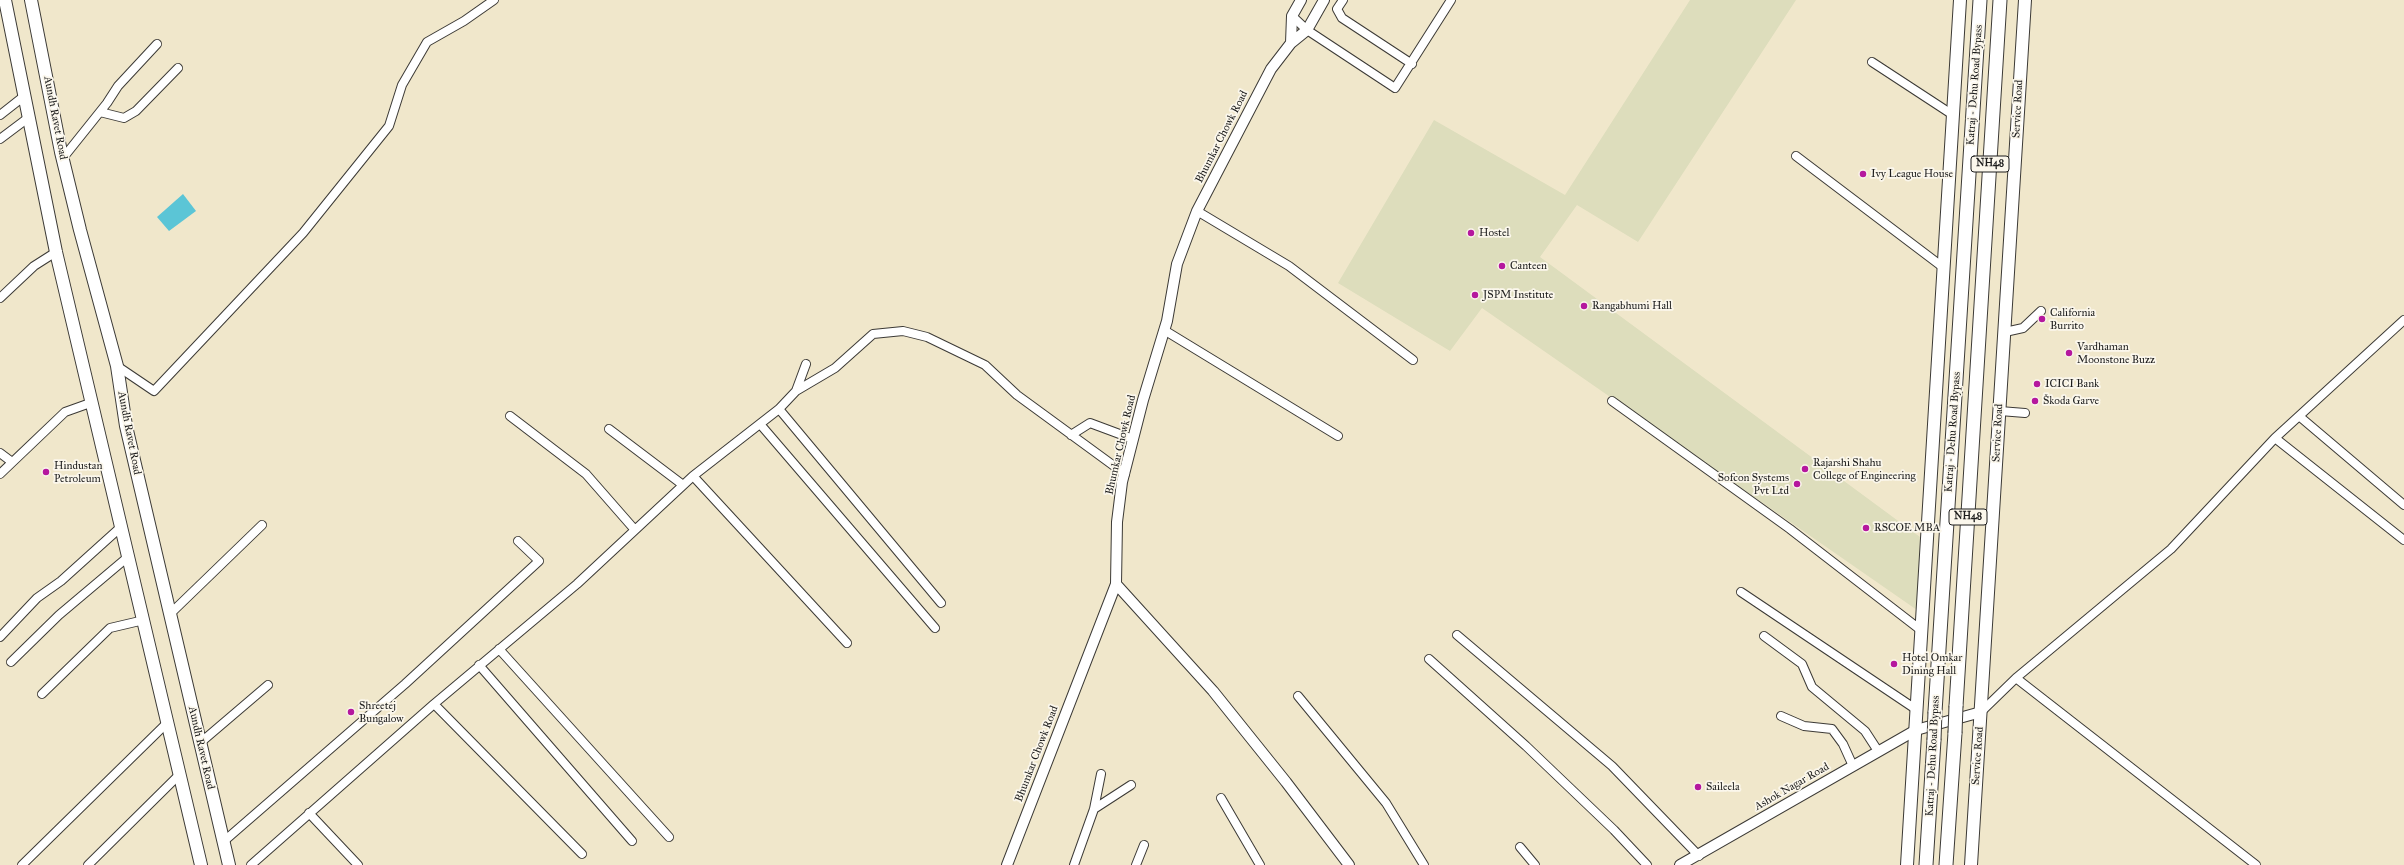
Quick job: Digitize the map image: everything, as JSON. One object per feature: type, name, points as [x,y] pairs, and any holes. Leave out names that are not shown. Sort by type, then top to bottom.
[{"type":"highway","name":"Katraj - Dehu Road Bypass","points":[[1926,865],[1980,0]]},
{"type":"highway","name":"Katraj - Dehu Road Bypass","points":[[1946,865],[2000,0]]},
{"type":"main road","points":[[5,0],[23,97],[56,252],[93,402],[201,865]]},
{"type":"main road","name":"Aundh Ravet Road","points":[[32,0],[63,158],[80,230],[117,366],[126,426],[229,865]]},
{"type":"main road","points":[[1907,865],[1960,0]]},
{"type":"main road","name":"Service Road","points":[[1971,865],[2025,0]]},
{"type":"street","points":[[117,366],[154,391],[303,232],[389,126],[402,84],[427,42],[464,21],[494,0]]},
{"type":"street","points":[[1291,43],[1292,16],[1301,0]]},
{"type":"street","name":"Bhumkar Chowk Road","points":[[1007,865],[1116,584],[1117,522],[1124,474],[1164,330],[1177,264],[1197,211],[1271,69],[1291,43],[1307,30],[1324,0]]},
{"type":"street","points":[[1343,0],[1337,9],[1342,18],[1412,64]]},
{"type":"street","points":[[1292,16],[1307,30],[1395,88],[1412,64],[1451,0]]},
{"type":"street","points":[[63,158],[100,112],[118,86],[156,44]]},
{"type":"street","points":[[1872,62],[1953,115]]},
{"type":"street","points":[[100,112],[124,118],[136,111],[178,68]]},
{"type":"street","points":[[0,114],[23,97]]},
{"type":"street","points":[[0,139],[28,118]]},
{"type":"street","points":[[1796,156],[1944,268]]},
{"type":"street","points":[[1197,211],[1289,266],[1412,360]]},
{"type":"street","points":[[0,298],[34,266],[56,252]]},
{"type":"street","points":[[2004,332],[2023,328],[2041,311]]},
{"type":"street","points":[[1981,712],[2016,678],[2172,549],[2275,438],[2404,320]]},
{"type":"street","points":[[1164,330],[1338,436]]},
{"type":"street","points":[[251,865],[479,665],[577,584],[693,476],[779,409],[796,390],[835,368],[873,334],[903,331],[927,337],[985,365],[1017,395],[1124,474]]},
{"type":"street","points":[[796,390],[806,364]]},
{"type":"street","points":[[1612,401],[1790,529],[1922,631]]},
{"type":"street","points":[[0,474],[65,412],[93,402]]},
{"type":"street","points":[[779,409],[941,603]]},
{"type":"street","points":[[2000,411],[2025,413]]},
{"type":"street","points":[[510,416],[586,474],[635,530]]},
{"type":"street","points":[[2299,416],[2404,504]]},
{"type":"street","points":[[1071,435],[1090,423],[1133,438]]},
{"type":"street","points":[[760,424],[936,628]]},
{"type":"street","points":[[609,429],[683,485]]},
{"type":"street","points":[[2275,438],[2404,540]]},
{"type":"street","points":[[0,453],[12,462]]},
{"type":"street","points":[[693,476],[847,643]]},
{"type":"street","points":[[171,613],[262,525]]},
{"type":"street","points":[[0,637],[37,598],[61,581],[122,526]]},
{"type":"street","points":[[223,842],[405,684],[539,561],[518,541]]},
{"type":"street","points":[[11,662],[59,615],[129,556]]},
{"type":"street","points":[[1116,584],[1213,691],[1286,782],[1349,865]]},
{"type":"street","points":[[1741,592],[1917,710]]},
{"type":"street","points":[[42,694],[110,628],[144,620]]},
{"type":"street","points":[[1457,634],[1612,766],[1699,856]]},
{"type":"street","points":[[1764,636],[1802,664],[1812,687],[1865,731],[1878,751]]},
{"type":"street","points":[[499,649],[669,837]]},
{"type":"street","points":[[1429,660],[1526,746],[1614,830],[1647,865]]},
{"type":"street","points":[[479,665],[632,841]]},
{"type":"street","points":[[2016,678],[2256,865]]},
{"type":"street","points":[[200,743],[268,685]]},
{"type":"street","points":[[1298,696],[1386,803],[1424,865]]},
{"type":"street","points":[[434,704],[582,854]]},
{"type":"street","name":"Ashok Nagar Road","points":[[1680,865],[1699,856],[1916,730],[1981,712]]},
{"type":"street","points":[[1781,716],[1804,726],[1832,730],[1843,744],[1853,766]]},
{"type":"street","points":[[22,865],[168,722]]},
{"type":"street","points":[[88,865],[180,774]]},
{"type":"street","points":[[1074,865],[1094,809],[1101,774]]},
{"type":"street","points":[[1094,809],[1131,785]]},
{"type":"street","points":[[1221,798],[1260,865]]},
{"type":"street","points":[[309,813],[358,865]]},
{"type":"street","points":[[1136,865],[1144,845]]},
{"type":"street","points":[[1520,847],[1535,865]]},
{"type":"shaded area","name":"JSPM Institute","points":[[1690,0],[1796,0],[1638,242],[1577,205],[1540,257],[1920,537],[1917,610],[1482,308],[1450,351],[1338,283],[1434,120],[1565,195]]},
{"type":"water","points":[[183,194],[196,211],[169,231],[157,217]]},
{"type":"place","name":"Ivy League House","points":[[1863,174]]},
{"type":"place","name":"Hostel","points":[[1471,233]]},
{"type":"place","name":"Canteen","points":[[1502,266]]},
{"type":"place","name":"JSPM Institute","points":[[1475,295]]},
{"type":"place","name":"Rangabhumi Hall","points":[[1584,306]]},
{"type":"place","name":"California Burrito","points":[[2042,319]]},
{"type":"place","name":"Vardhaman Moonstone Buzz","points":[[2069,353]]},
{"type":"place","name":"ICICI Bank","points":[[2037,384]]},
{"type":"place","name":"Škoda Garve","points":[[2035,401]]},
{"type":"place","name":"Rajarshi Shahu College of Engineering","points":[[1805,469]]},
{"type":"place","name":"Hindustan Petroleum","points":[[46,472]]},
{"type":"place","name":"Sofcon Systems Pvt Ltd","points":[[1797,484]]},
{"type":"place","name":"RSCOE MBA","points":[[1866,528]]},
{"type":"place","name":"Hotel Omkar Dining Hall","points":[[1894,664]]},
{"type":"place","name":"Shreetej Bungalow","points":[[351,712]]},
{"type":"place","name":"Saileela","points":[[1698,787]]}]
